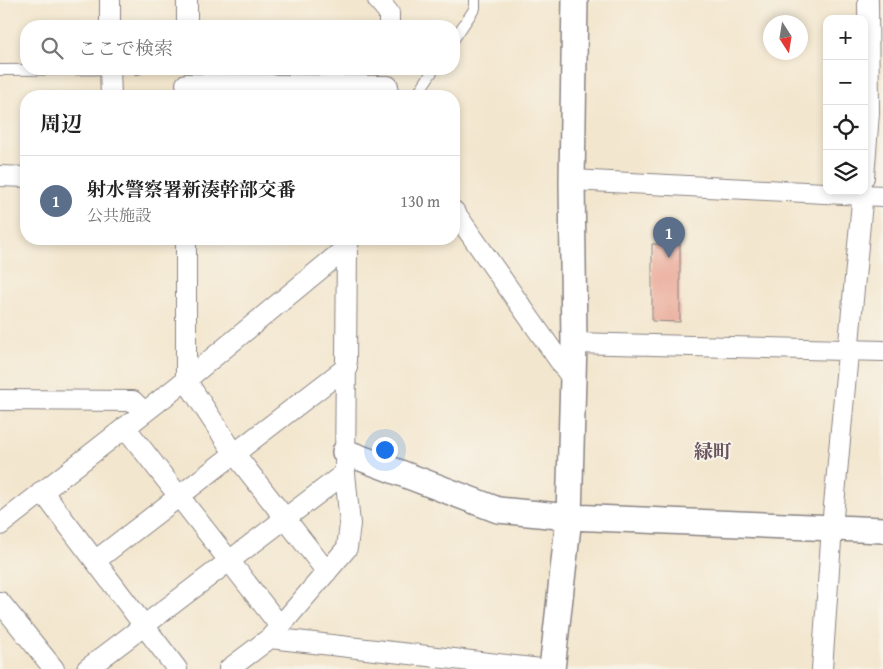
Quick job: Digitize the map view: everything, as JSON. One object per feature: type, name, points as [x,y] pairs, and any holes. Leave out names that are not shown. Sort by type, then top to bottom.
[{"type":"street","points":[[110,0],[110,20]]},
{"type":"street","points":[[186,20],[187,0]]},
{"type":"street","points":[[362,0],[378,0],[390,13],[389,20]]},
{"type":"street","points":[[552,669],[569,517],[574,343],[572,180],[575,0]]},
{"type":"street","points":[[868,0],[876,114],[868,163]]},
{"type":"street","points":[[110,75],[111,90]]},
{"type":"street","points":[[186,83],[388,84]]},
{"type":"street","points":[[0,176],[20,176]]},
{"type":"street","points":[[572,180],[823,187]]},
{"type":"street","points":[[868,190],[883,196]]},
{"type":"street","points":[[822,669],[832,527],[863,195]]},
{"type":"street","points":[[460,220],[573,380]]},
{"type":"street","points":[[186,245],[186,380],[234,453],[327,572]]},
{"type":"street","points":[[0,525],[186,380],[346,245]]},
{"type":"street","points":[[229,669],[275,632],[347,548],[350,524],[345,463],[348,245]]},
{"type":"street","points":[[574,343],[883,351]]},
{"type":"street","points":[[95,561],[347,367]]},
{"type":"street","points":[[0,400],[133,401],[144,412]]},
{"type":"street","points":[[125,427],[230,562],[275,632],[427,663],[541,669]]},
{"type":"street","points":[[345,463],[498,510],[569,517],[883,530]]},
{"type":"street","points":[[86,669],[286,519],[345,463]]},
{"type":"street","points":[[42,491],[177,669]]},
{"type":"street","points":[[0,602],[54,669]]},
{"type":"lane","points":[[460,30],[475,8],[475,0]]},
{"type":"lane","points":[[0,70],[20,70]]},
{"type":"lane","points":[[420,90],[430,75]]},
{"type":"building","points":[[652,244],[680,244],[680,322],[652,321]]},
{"type":"place","name":"射水警察署新湊幹部交番","points":[[669,258]]},
{"type":"district","name":"緑町","points":[[713,451]]}]
